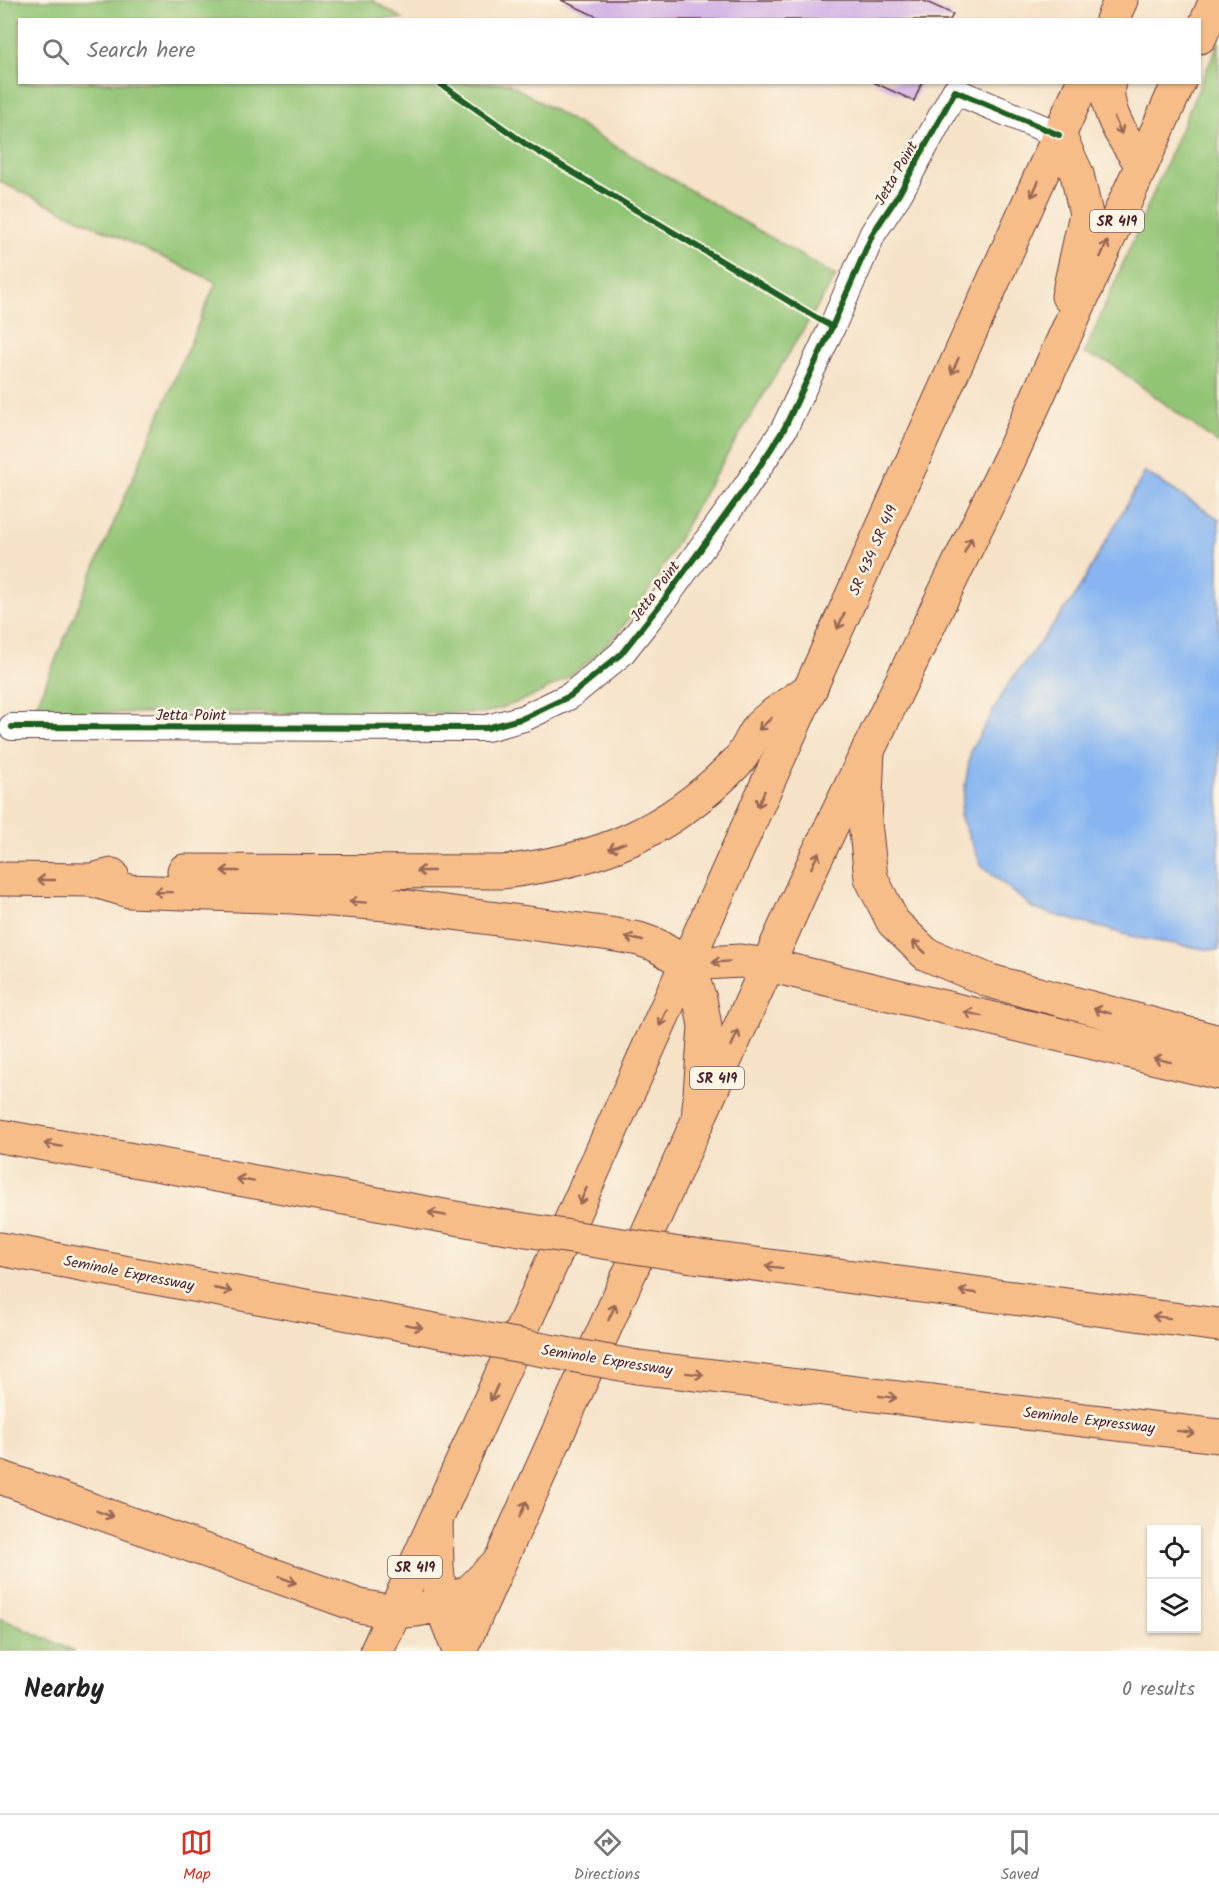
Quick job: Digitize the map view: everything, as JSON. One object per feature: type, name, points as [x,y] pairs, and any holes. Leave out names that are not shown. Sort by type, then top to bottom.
[{"type":"main road","points":[[1113,18],[1121,0]]},
{"type":"main road","points":[[1126,18],[1131,0]]},
{"type":"main road","points":[[1201,35],[1216,0]]},
{"type":"main road","name":"SR 434 SR 419","points":[[687,964],[1082,84]]},
{"type":"main road","points":[[1108,84],[1107,90],[1116,126],[1142,165]]},
{"type":"main road","name":"SR 419","points":[[459,1651],[814,862],[977,528],[1178,84]]},
{"type":"main road","points":[[1054,360],[1086,214],[1077,174],[1059,135]]},
{"type":"main road","points":[[0,879],[92,880],[127,871],[502,872],[537,868],[611,849],[677,813],[739,760],[759,727],[811,688]]},
{"type":"main road","points":[[868,750],[865,822],[871,878],[893,922],[926,954],[990,981],[1219,1042]]},
{"type":"main road","points":[[92,880],[129,891],[293,897],[386,904],[524,921],[639,939],[656,945],[687,964],[740,961],[768,965],[1219,1073]]},
{"type":"main road","points":[[687,964],[700,999],[705,1026],[698,1121]]},
{"type":"main road","name":"SR 419","points":[[376,1651],[687,964]]},
{"type":"main road","points":[[0,1136],[494,1225],[693,1256],[1219,1325]]},
{"type":"main road","name":"Seminole Expressway","points":[[0,1249],[637,1367],[1219,1436]]},
{"type":"main road","points":[[0,1477],[360,1606],[393,1612],[441,1605],[470,1591],[500,1562]]},
{"type":"main road","points":[[436,1521],[441,1605],[459,1651]]},
{"type":"street","name":"Jetta Point","points":[[12,727],[487,728],[524,718],[570,696],[621,654],[740,496],[784,429],[873,232],[899,194],[955,91],[1059,135]]},
{"type":"green space","points":[[0,0],[372,0],[401,18],[18,18],[18,84],[510,84],[836,276],[635,611],[594,656],[551,687],[519,702],[483,713],[33,713],[216,282],[0,182]]},
{"type":"green space","points":[[1219,41],[1219,444],[1110,363],[1084,354]]},
{"type":"green space","points":[[0,1618],[74,1651],[0,1651]]},
{"type":"water","points":[[1145,472],[1219,519],[1219,950],[1138,938],[1034,909],[982,866],[960,816],[971,750],[1009,683],[1075,596]]},
{"type":"building","points":[[561,0],[922,0],[953,14],[951,18],[600,18]]},
{"type":"building","points":[[877,84],[921,84],[914,101]]},
{"type":"cycle path","points":[[441,84],[527,145],[832,327]]},
{"type":"cycle path","points":[[12,727],[487,728],[524,718],[570,696],[621,654],[663,601],[746,487],[784,429],[873,233],[899,194],[955,91],[1059,135]]}]
